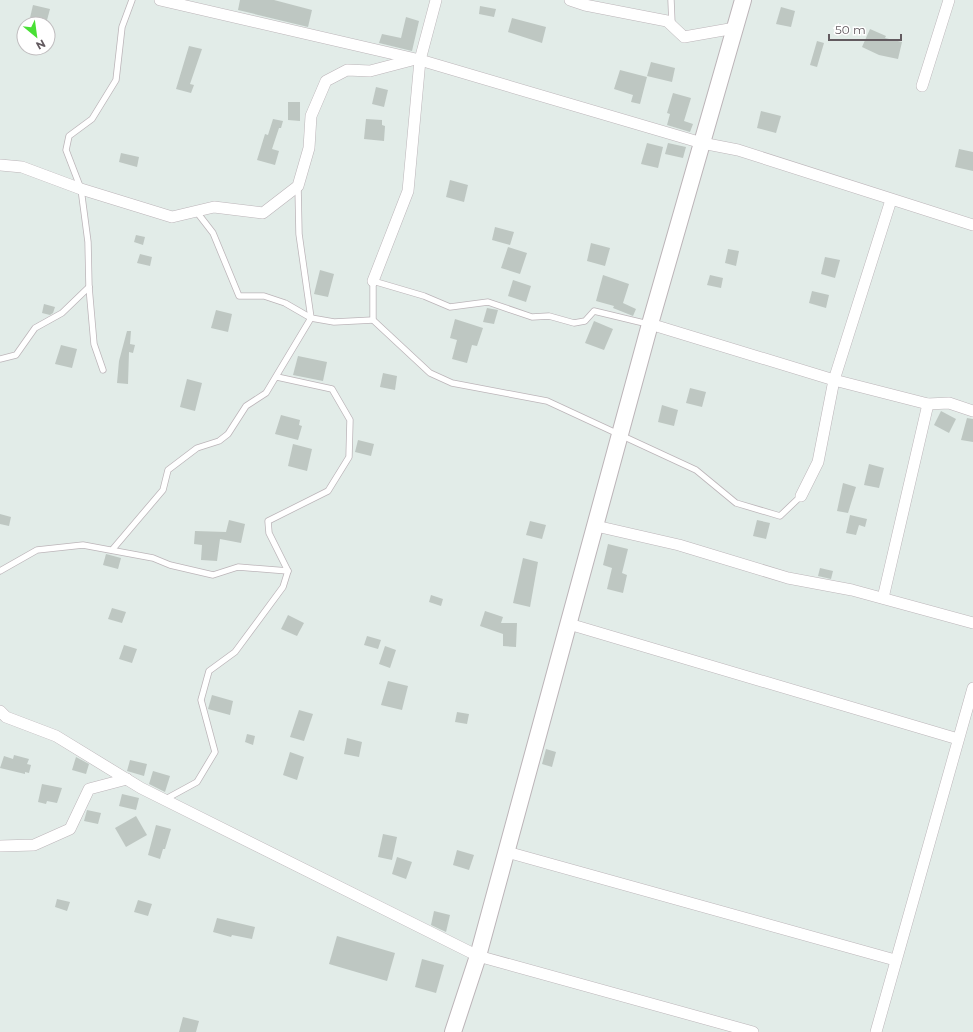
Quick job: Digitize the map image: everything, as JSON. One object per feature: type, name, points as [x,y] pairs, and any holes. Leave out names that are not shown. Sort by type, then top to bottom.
[{"type":"street","points":[[160,0],[417,60],[702,143],[738,150],[973,226]]},
{"type":"street","points":[[373,281],[408,191],[417,60],[436,0]]},
{"type":"street","points":[[570,0],[586,5],[667,21],[684,37],[735,28]]},
{"type":"street","points":[[453,1032],[478,956],[650,324],[743,0]]},
{"type":"street","points":[[922,86],[949,0]]},
{"type":"street","points":[[0,165],[22,167],[81,189],[172,217],[214,207],[263,213],[298,186],[309,148],[311,116],[326,81],[346,70],[370,71],[417,60]]},
{"type":"street","points":[[801,496],[818,462],[834,380],[891,200]]},
{"type":"street","points":[[650,324],[834,380],[928,404],[949,403],[973,411]]},
{"type":"street","points":[[883,598],[928,404]]},
{"type":"street","points":[[596,526],[679,545],[788,578],[883,598],[973,622]]},
{"type":"street","points":[[569,624],[958,739]]},
{"type":"street","points":[[876,1032],[973,688]]},
{"type":"street","points":[[0,711],[6,717],[56,736],[164,800],[478,956],[753,1032]]},
{"type":"street","points":[[0,846],[34,845],[70,829],[89,789],[127,779]]},
{"type":"street","points":[[507,852],[896,960]]},
{"type":"lane","points":[[103,370],[94,344],[89,287],[88,242],[81,189],[66,150],[69,136],[92,119],[116,80],[122,27],[132,0]]},
{"type":"lane","points":[[671,0],[672,26]]},
{"type":"lane","points":[[112,550],[163,490],[168,470],[197,448],[219,441],[228,434],[246,406],[266,393],[277,377],[311,318],[299,234],[298,186]]},
{"type":"lane","points":[[196,211],[213,233],[239,296],[264,296],[286,303],[311,318],[334,322],[373,320],[430,373],[452,383],[546,401],[696,470],[736,503],[780,516],[801,496]]},
{"type":"lane","points":[[373,320],[373,281],[424,296],[450,307],[488,302],[532,316],[549,316],[574,323],[585,321],[594,311],[650,324]]},
{"type":"lane","points":[[0,359],[16,355],[35,328],[62,312],[89,287]]},
{"type":"lane","points":[[164,800],[197,782],[215,752],[201,700],[209,671],[235,652],[283,587],[288,571],[269,533],[268,520],[328,491],[349,456],[350,420],[332,389],[277,377]]},
{"type":"lane","points":[[0,571],[37,550],[83,545],[153,558],[170,565],[213,575],[238,567],[288,571]]},
{"type":"building","points":[[240,0],[274,0],[312,10],[308,27],[238,10]]},
{"type":"building","points":[[33,5],[50,9],[48,16],[30,16]]},
{"type":"building","points":[[480,6],[496,9],[494,17],[479,14]]},
{"type":"building","points":[[781,7],[795,11],[791,27],[776,24]]},
{"type":"building","points":[[406,17],[419,21],[412,51],[379,43],[382,34],[401,38]]},
{"type":"building","points":[[512,18],[546,27],[542,43],[508,32]]},
{"type":"building","points":[[870,29],[886,36],[885,38],[902,42],[898,59],[879,55],[862,47]]},
{"type":"building","points":[[817,41],[824,43],[817,67],[810,65]]},
{"type":"building","points":[[189,46],[202,49],[190,84],[194,85],[191,93],[176,89]]},
{"type":"building","points":[[651,62],[675,68],[672,82],[647,76]]},
{"type":"building","points":[[620,70],[647,77],[640,104],[631,102],[633,95],[614,89]]},
{"type":"building","points":[[376,87],[388,90],[384,107],[372,104]]},
{"type":"building","points":[[673,93],[691,98],[684,121],[693,124],[690,132],[667,125],[670,114],[667,113]]},
{"type":"building","points":[[288,102],[300,102],[300,121],[288,120]]},
{"type":"building","points":[[761,111],[781,116],[776,133],[757,128]]},
{"type":"building","points":[[273,119],[283,121],[272,149],[279,151],[275,165],[257,160],[265,134],[268,135]]},
{"type":"building","points":[[366,119],[382,120],[382,125],[385,126],[384,141],[364,139]]},
{"type":"building","points":[[647,143],[663,147],[658,168],[641,164]]},
{"type":"building","points":[[668,143],[686,147],[683,158],[665,154]]},
{"type":"building","points":[[959,149],[973,152],[973,171],[955,167]]},
{"type":"building","points":[[121,153],[139,157],[137,167],[119,162]]},
{"type":"building","points":[[450,180],[468,185],[464,202],[446,197]]},
{"type":"building","points":[[495,227],[514,232],[510,245],[492,240]]},
{"type":"building","points":[[136,235],[145,237],[143,245],[134,242]]},
{"type":"building","points":[[591,243],[610,248],[605,266],[587,261]]},
{"type":"building","points":[[508,247],[527,253],[520,274],[501,268]]},
{"type":"building","points":[[728,249],[739,251],[736,266],[725,263]]},
{"type":"building","points":[[140,254],[152,257],[150,266],[137,263]]},
{"type":"building","points":[[825,257],[840,260],[835,278],[821,274]]},
{"type":"building","points":[[320,270],[334,274],[328,297],[314,294]]},
{"type":"building","points":[[603,275],[629,284],[623,303],[636,309],[633,316],[613,308],[614,306],[596,301]]},
{"type":"building","points":[[710,275],[723,278],[721,288],[707,285]]},
{"type":"building","points":[[513,280],[531,286],[526,302],[508,296]]},
{"type":"building","points":[[812,291],[829,295],[826,308],[809,303]]},
{"type":"building","points":[[44,304],[55,307],[53,313],[50,315],[42,313]]},
{"type":"building","points":[[487,308],[498,310],[494,324],[483,322]]},
{"type":"building","points":[[216,310],[232,314],[228,332],[211,328]]},
{"type":"building","points":[[455,319],[483,328],[477,346],[472,345],[467,363],[452,359],[457,340],[450,338]]},
{"type":"building","points":[[594,321],[613,329],[604,350],[585,343]]},
{"type":"building","points":[[127,331],[131,331],[130,344],[135,345],[133,353],[129,352],[128,384],[117,383],[119,361]]},
{"type":"building","points":[[61,345],[77,349],[72,368],[55,364]]},
{"type":"building","points":[[298,356],[327,362],[323,381],[293,375]]},
{"type":"building","points":[[383,373],[397,376],[395,390],[380,387]]},
{"type":"building","points":[[187,379],[202,383],[195,411],[180,407]]},
{"type":"building","points":[[690,388],[706,392],[702,407],[686,403]]},
{"type":"building","points":[[662,405],[678,410],[674,426],[658,422]]},
{"type":"building","points":[[941,411],[956,419],[949,433],[934,425]]},
{"type":"building","points":[[281,415],[300,420],[299,425],[302,426],[298,440],[275,434]]},
{"type":"building","points":[[967,418],[973,419],[973,442],[961,440]]},
{"type":"building","points":[[358,440],[374,444],[371,456],[355,452]]},
{"type":"building","points":[[293,444],[312,449],[307,471],[288,466]]},
{"type":"building","points":[[869,464],[884,468],[879,488],[864,485]]},
{"type":"building","points":[[843,483],[856,487],[848,513],[837,511]]},
{"type":"building","points":[[0,514],[11,517],[9,526],[0,524]]},
{"type":"building","points":[[850,515],[867,519],[865,527],[859,525],[856,535],[846,533]]},
{"type":"building","points":[[229,520],[245,524],[241,543],[220,539],[217,561],[201,560],[202,545],[194,544],[195,531],[226,532]]},
{"type":"building","points":[[757,520],[770,523],[766,539],[753,536]]},
{"type":"building","points":[[530,521],[546,525],[542,539],[526,535]]},
{"type":"building","points":[[608,544],[628,549],[622,573],[627,575],[623,593],[607,589],[612,568],[603,565]]},
{"type":"building","points":[[106,554],[121,558],[118,569],[103,565]]},
{"type":"building","points":[[523,558],[538,562],[530,607],[513,603]]},
{"type":"building","points":[[820,568],[833,571],[831,579],[818,576]]},
{"type":"building","points":[[431,595],[443,599],[441,606],[429,602]]},
{"type":"building","points":[[112,608],[126,612],[122,623],[108,619]]},
{"type":"building","points":[[485,611],[503,617],[501,623],[517,623],[516,647],[503,646],[503,634],[480,626]]},
{"type":"building","points":[[288,615],[304,623],[297,636],[281,629]]},
{"type":"building","points":[[367,636],[381,640],[378,649],[364,645]]},
{"type":"building","points":[[124,645],[137,649],[132,663],[119,659]]},
{"type":"building","points":[[385,646],[396,650],[390,668],[379,664]]},
{"type":"building","points":[[388,681],[408,686],[402,710],[381,705]]},
{"type":"building","points":[[212,695],[233,701],[230,715],[208,709]]},
{"type":"building","points":[[299,710],[313,714],[304,741],[290,737]]},
{"type":"building","points":[[457,712],[469,714],[467,724],[455,722]]},
{"type":"building","points":[[247,734],[255,736],[253,745],[245,742]]},
{"type":"building","points":[[347,738],[362,742],[359,757],[344,754]]},
{"type":"building","points":[[546,749],[556,752],[552,767],[542,764]]},
{"type":"building","points":[[290,752],[304,757],[297,780],[283,775]]},
{"type":"building","points":[[14,755],[29,759],[27,764],[31,765],[29,773],[25,772],[25,774],[0,768],[4,756],[13,759]]},
{"type":"building","points":[[76,757],[89,764],[86,774],[72,770]]},
{"type":"building","points":[[130,760],[147,764],[144,776],[127,771]]},
{"type":"building","points":[[153,771],[170,776],[165,792],[149,784]]},
{"type":"building","points":[[42,784],[62,788],[57,803],[47,801],[46,804],[38,802]]},
{"type":"building","points":[[122,794],[139,798],[136,810],[119,806]]},
{"type":"building","points":[[87,810],[101,813],[98,824],[84,821]]},
{"type":"building","points":[[136,816],[147,835],[126,847],[115,828]]},
{"type":"building","points":[[156,825],[171,829],[165,849],[163,849],[160,859],[148,855]]},
{"type":"building","points":[[383,834],[397,837],[392,860],[378,857]]},
{"type":"building","points":[[457,850],[474,855],[469,870],[453,865]]},
{"type":"building","points":[[397,857],[412,862],[406,879],[392,874]]},
{"type":"building","points":[[57,899],[70,902],[67,911],[55,907]]},
{"type":"building","points":[[138,900],[152,904],[148,916],[134,912]]},
{"type":"building","points":[[434,911],[450,915],[446,932],[431,925]]},
{"type":"building","points":[[217,918],[255,927],[252,939],[232,935],[231,937],[213,932]]},
{"type":"building","points":[[337,936],[395,953],[387,981],[329,964]]},
{"type":"building","points":[[422,959],[444,965],[436,993],[415,987]]},
{"type":"building","points":[[183,1017],[199,1021],[196,1032],[179,1032]]}]
